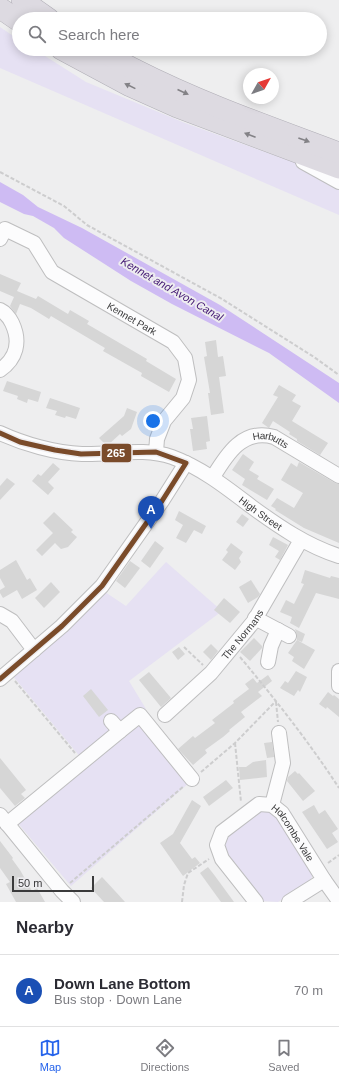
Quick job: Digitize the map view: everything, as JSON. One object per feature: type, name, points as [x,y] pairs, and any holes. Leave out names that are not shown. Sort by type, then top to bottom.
[{"type":"highway","points":[[22,0],[39,12]]},
{"type":"highway","points":[[0,8],[12,16]]},
{"type":"highway","points":[[74,56],[123,83],[177,107],[339,168]]},
{"type":"highway","points":[[110,56],[135,70],[181,92],[339,153]]},
{"type":"street","points":[[280,147],[339,182]]},
{"type":"street","name":"Kennet Park","points":[[0,239],[5,229],[34,243],[52,272],[173,342],[185,358],[189,380],[183,398],[164,421],[157,439],[156,452]]},
{"type":"street","points":[[0,310],[11,320],[16,330],[18,340],[11,360],[0,370]]},
{"type":"street","points":[[0,433],[20,442],[81,454],[156,452]]},
{"type":"street","name":"Harbutts","points":[[213,477],[225,458],[238,444],[253,435],[265,434],[274,437],[339,476]]},
{"type":"street","name":"High Street","points":[[156,452],[186,463],[213,477],[253,508],[301,540],[339,556]]},
{"type":"street","points":[[0,679],[62,626],[102,586],[162,501],[186,463]]},
{"type":"street","name":"The Normans","points":[[166,715],[211,673],[232,648],[255,618],[301,540]]},
{"type":"street","points":[[0,614],[12,621],[34,650]]},
{"type":"street","points":[[255,618],[284,633],[271,646],[268,662]]},
{"type":"street","points":[[339,671],[339,686]]},
{"type":"street","points":[[73,902],[62,891],[3,819],[82,762],[115,726],[140,715],[192,780]]},
{"type":"street","points":[[272,806],[283,763],[279,733]]},
{"type":"street","name":"Holcombe Vale","points":[[219,852],[217,845],[222,832],[259,804],[272,806],[282,813],[339,901]]},
{"type":"street","points":[[219,852],[222,859],[256,902]]},
{"type":"street","points":[[289,902],[321,874]]},
{"type":"path","points":[[0,172],[59,204],[87,225],[222,299],[314,357],[339,375]]},
{"type":"path","points":[[184,647],[211,673]]},
{"type":"path","points":[[232,648],[276,701],[339,788]]},
{"type":"path","points":[[15,681],[82,762]]},
{"type":"path","points":[[276,701],[279,733]]},
{"type":"path","points":[[62,891],[235,743],[276,701]]},
{"type":"path","points":[[235,743],[243,816]]},
{"type":"path","points":[[182,902],[184,885],[188,873],[219,852]]},
{"type":"path","points":[[321,874],[339,855]]},
{"type":"shaded area","points":[[0,27],[12,35],[12,56],[45,56],[86,82],[185,123],[298,164],[339,188],[339,215],[0,68]]},
{"type":"shaded area","points":[[166,562],[222,611],[129,681],[146,709],[129,722],[112,729],[82,759],[12,675],[51,644],[79,619],[105,592],[126,606]]},
{"type":"shaded area","points":[[141,716],[191,781],[71,886],[16,821]]},
{"type":"shaded area","points":[[261,809],[270,809],[278,817],[312,870],[312,877],[308,883],[278,902],[261,901],[226,856],[222,845],[226,834]]},
{"type":"water","name":"Kennet and Avon Canal","points":[[0,182],[23,195],[38,207],[82,228],[220,305],[339,383],[339,403],[269,353],[172,304],[131,281],[64,238],[54,228],[33,216],[24,214],[0,202]]},
{"type":"building","points":[[0,274],[21,283],[17,291],[36,299],[38,296],[68,314],[70,310],[89,321],[87,324],[147,359],[146,361],[176,379],[169,392],[141,376],[142,373],[103,351],[105,348],[51,316],[49,319],[31,308],[20,304],[16,314],[10,306],[14,297],[0,291]]},
{"type":"building","points":[[216,340],[218,357],[223,356],[226,376],[219,377],[224,413],[211,415],[208,393],[210,393],[204,357],[207,356],[205,342]]},
{"type":"building","points":[[7,381],[41,392],[38,402],[28,399],[27,403],[17,399],[18,396],[3,391]]},
{"type":"building","points":[[279,385],[296,395],[292,401],[301,406],[292,421],[328,443],[320,455],[297,441],[297,439],[289,434],[290,432],[273,421],[269,428],[262,423],[278,397],[273,395]]},
{"type":"building","points":[[50,398],[80,408],[76,419],[55,415],[57,411],[46,408]]},
{"type":"building","points":[[127,408],[137,412],[131,429],[122,436],[120,434],[108,445],[106,445],[99,438],[124,416]]},
{"type":"building","points":[[207,416],[210,441],[206,442],[207,449],[193,451],[190,429],[193,429],[191,418]]},
{"type":"building","points":[[243,454],[254,462],[249,470],[259,476],[257,479],[274,489],[267,500],[242,485],[245,479],[232,470]]},
{"type":"building","points":[[299,462],[339,484],[339,543],[304,528],[271,506],[277,498],[294,508],[303,493],[281,480],[291,463],[297,467]]},
{"type":"building","points":[[53,463],[60,469],[48,482],[54,488],[48,495],[32,481],[38,474],[41,476]]},
{"type":"building","points":[[7,478],[15,484],[0,500],[0,486]]},
{"type":"building","points":[[179,511],[206,526],[202,534],[194,530],[186,543],[176,538],[183,525],[175,520]]},
{"type":"building","points":[[54,512],[73,530],[71,532],[77,537],[68,547],[61,549],[55,543],[42,556],[36,550],[53,533],[43,523]]},
{"type":"building","points":[[242,514],[249,519],[243,527],[236,522]]},
{"type":"building","points":[[273,537],[288,545],[280,560],[275,557],[279,551],[269,545]]},
{"type":"building","points":[[155,541],[164,548],[150,568],[141,561]]},
{"type":"building","points":[[231,543],[243,552],[239,558],[241,562],[235,570],[222,560],[228,552],[226,550]]},
{"type":"building","points":[[16,560],[27,580],[30,578],[37,590],[22,599],[17,590],[3,598],[0,590],[5,587],[0,578],[0,570]]},
{"type":"building","points":[[130,561],[140,568],[125,588],[116,581]]},
{"type":"building","points":[[305,570],[330,578],[331,576],[339,578],[339,599],[316,593],[299,628],[290,623],[292,617],[280,612],[286,600],[294,604],[304,584],[301,583]]},
{"type":"building","points":[[251,580],[260,594],[248,603],[239,587]]},
{"type":"building","points":[[51,582],[60,592],[44,608],[35,598]]},
{"type":"building","points":[[224,598],[240,612],[230,623],[214,610]]},
{"type":"building","points":[[295,629],[305,634],[302,642],[297,640]]},
{"type":"building","points":[[254,638],[262,646],[262,648],[250,661],[240,652]]},
{"type":"building","points":[[297,640],[315,650],[304,669],[292,661],[294,657],[288,653]]},
{"type":"building","points":[[211,644],[218,651],[211,660],[203,652]]},
{"type":"building","points":[[179,647],[185,654],[178,660],[172,652]]},
{"type":"building","points":[[296,671],[307,677],[300,692],[298,690],[294,696],[280,688],[285,681],[288,683]]},
{"type":"building","points":[[149,672],[171,698],[161,707],[139,680]]},
{"type":"building","points":[[268,675],[272,681],[258,692],[262,696],[241,712],[245,717],[223,737],[205,750],[207,753],[193,765],[178,749],[193,736],[195,738],[215,723],[212,720],[249,689],[245,684],[253,678],[257,683]]},
{"type":"building","points":[[91,689],[108,710],[99,717],[83,696]]},
{"type":"building","points":[[328,692],[339,699],[339,717],[327,707],[326,709],[319,704]]},
{"type":"building","points":[[272,742],[274,757],[267,758],[264,743]]},
{"type":"building","points":[[0,758],[26,790],[21,794],[25,798],[15,806],[0,788]]},
{"type":"building","points":[[266,760],[267,777],[240,780],[239,767],[246,767],[253,762]]},
{"type":"building","points":[[295,771],[298,774],[299,773],[315,791],[303,801],[287,781],[288,777]]},
{"type":"building","points":[[226,780],[233,788],[209,806],[203,797]]},
{"type":"building","points":[[192,800],[201,806],[180,843],[192,859],[195,857],[200,863],[183,876],[160,843],[173,834]]},
{"type":"building","points":[[314,805],[319,814],[325,810],[338,829],[332,833],[338,842],[327,849],[302,812]]},
{"type":"building","points":[[0,841],[13,858],[12,859],[32,891],[37,888],[45,902],[16,902],[6,884],[10,882],[0,868]]},
{"type":"building","points":[[208,867],[234,902],[221,902],[200,873]]},
{"type":"building","points":[[102,877],[125,902],[104,902],[91,888]]},
{"type":"transit line","name":"265","points":[[0,433],[20,442],[55,450],[81,454],[156,452],[186,463],[162,501],[102,586],[62,626],[0,679]]},
{"type":"place","name":"Down Lane Bottom","points":[[151,529]]}]
